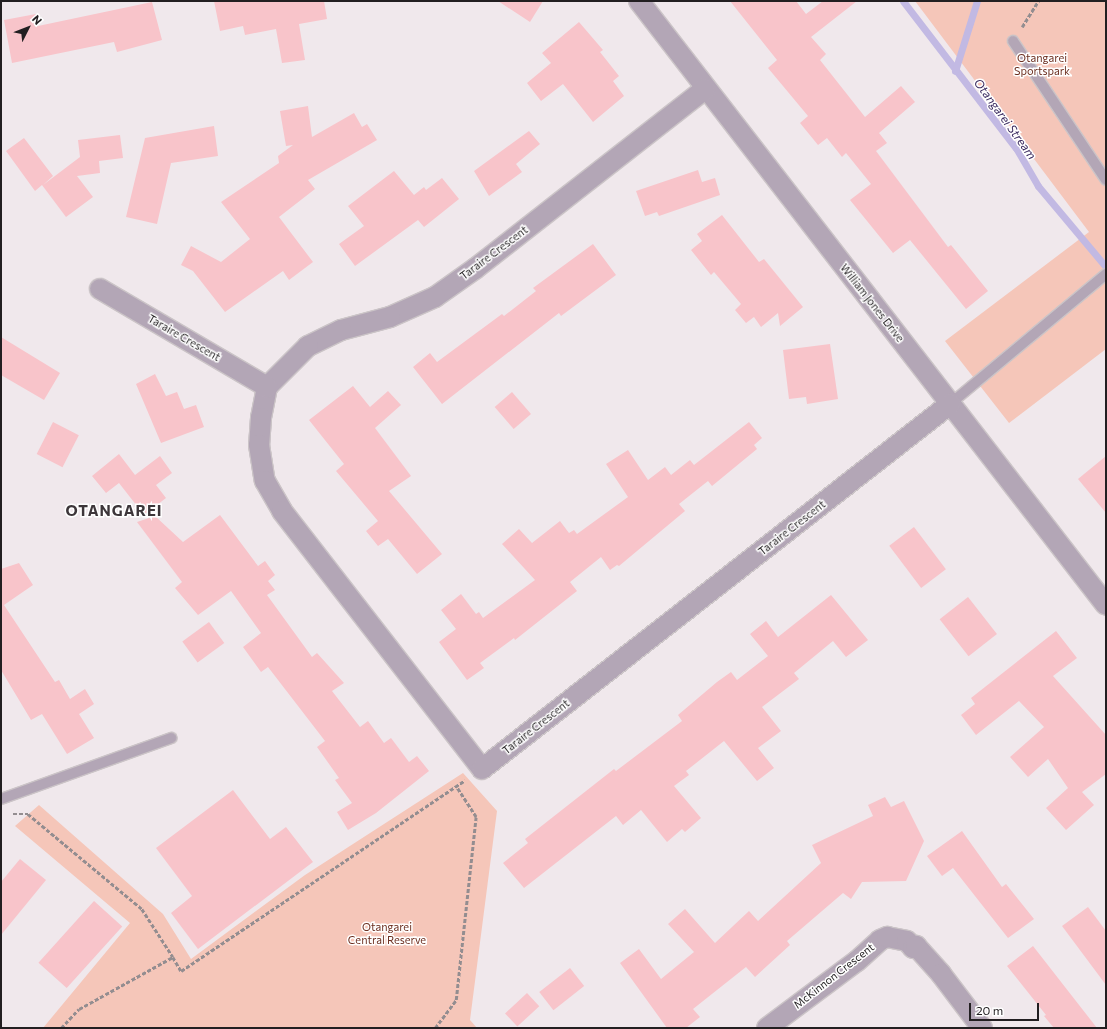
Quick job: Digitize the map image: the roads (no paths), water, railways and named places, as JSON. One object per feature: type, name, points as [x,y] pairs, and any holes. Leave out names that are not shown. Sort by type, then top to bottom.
[{"type":"street","name":"William Jones Drive","points":[[639,1],[1106,605]]},
{"type":"street","name":"Taraire Crescent","points":[[706,89],[458,281],[435,297],[390,317],[341,330],[308,346],[267,387],[261,418],[259,445],[265,481],[282,511],[482,769],[950,404]]},
{"type":"street","name":"Taraire Crescent","points":[[100,289],[267,387]]},
{"type":"street","name":"McKinnon Crescent","points":[[767,1028],[857,961],[880,940],[887,937],[906,941],[913,948],[916,946],[941,974],[982,1028]]},
{"type":"lane","points":[[1013,41],[1106,180]]},
{"type":"lane","points":[[950,404],[1106,274]]},
{"type":"lane","points":[[1,799],[171,738]]},
{"type":"waterway","name":"Otangarei Stream","points":[[903,1],[1016,148],[1038,186],[1106,267]]},
{"type":"waterway","points":[[955,71],[977,1]]},
{"type":"district","name":"OTANGAREI","points":[[114,511]]},
{"type":"park label","name":"Otangarei Sportspark","points":[[1042,65]]},
{"type":"park label","name":"Otangarei Central Reserve","points":[[387,934]]}]
